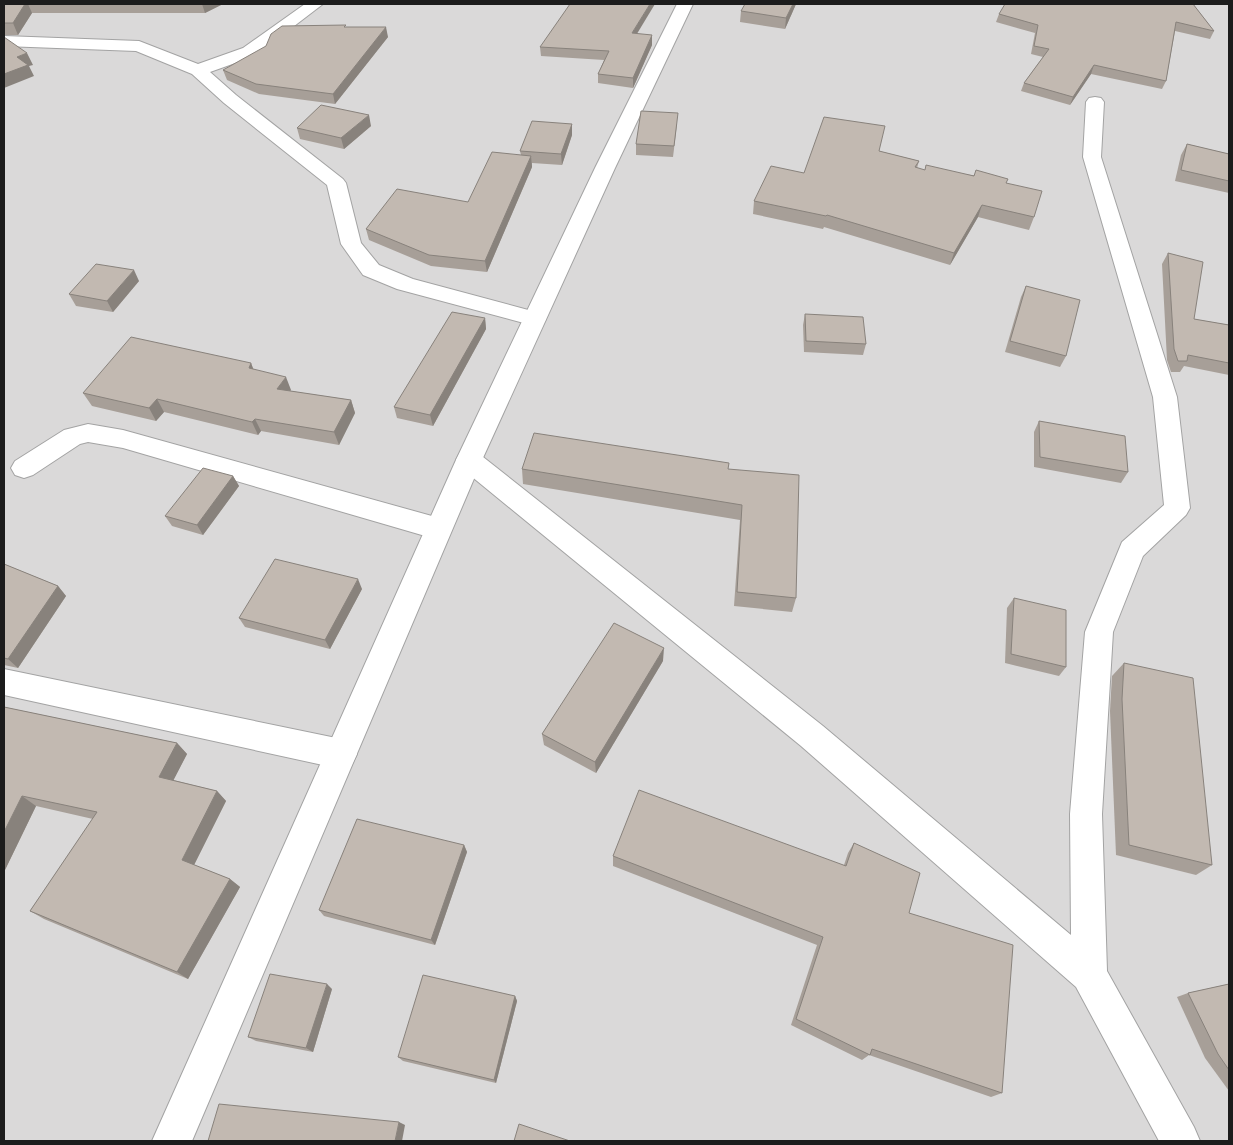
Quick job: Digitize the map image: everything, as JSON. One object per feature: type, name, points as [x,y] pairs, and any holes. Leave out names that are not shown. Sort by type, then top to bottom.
[{"type":"street","points":[[198,70],[249,52],[315,4]]},
{"type":"street","points":[[172,1141],[469,460],[684,4]]},
{"type":"street","points":[[4,40],[139,46],[198,70],[230,99],[336,183],[351,244],[370,270],[405,284],[535,319]]},
{"type":"street","points":[[1089,974],[1086,814],[1099,632],[1132,550],[1177,508],[1164,397],[1092,157],[1095,102]]},
{"type":"street","points":[[24,468],[73,436],[88,433],[123,439],[439,529]]},
{"type":"street","points":[[469,460],[812,736],[1089,974],[1180,1141]]},
{"type":"street","points":[[4,682],[341,754]]},
{"type":"shaded area","points":[[4,4],[1229,4],[1229,1141],[4,1141]]},
{"type":"building","points":[[4,4],[25,4],[13,23],[4,23]]},
{"type":"building","points":[[570,4],[650,4],[632,33],[652,35],[633,78],[598,74],[609,51],[540,47]]},
{"type":"building","points":[[745,4],[793,4],[786,18],[741,11]]},
{"type":"building","points":[[1005,4],[1193,4],[1214,31],[1176,22],[1166,81],[1094,65],[1073,97],[1024,83],[1049,49],[1034,46],[1038,25],[999,14]]},
{"type":"building","points":[[346,25],[344,27],[386,27],[333,94],[256,84],[223,70],[266,46],[271,34],[282,26]]},
{"type":"building","points":[[4,37],[27,53],[17,57],[28,65],[4,74]]},
{"type":"building","points":[[321,105],[369,115],[341,138],[297,128]]},
{"type":"building","points":[[641,111],[678,113],[674,146],[636,144]]},
{"type":"building","points":[[824,117],[885,126],[879,151],[919,161],[915,167],[925,170],[926,165],[974,176],[976,170],[1008,179],[1006,183],[1042,191],[1034,217],[982,205],[954,253],[827,215],[754,201],[771,166],[804,173]]},
{"type":"building","points":[[532,121],[572,124],[561,154],[520,151]]},
{"type":"building","points":[[1187,144],[1229,154],[1229,181],[1181,170]]},
{"type":"building","points":[[492,152],[531,156],[485,261],[429,255],[366,229],[397,189],[468,202]]},
{"type":"building","points":[[1168,253],[1203,262],[1194,319],[1229,325],[1229,363],[1188,355],[1187,361],[1178,361],[1174,349]]},
{"type":"building","points":[[96,264],[134,270],[107,301],[69,294]]},
{"type":"building","points":[[1026,286],[1080,300],[1066,356],[1010,341]]},
{"type":"building","points":[[452,312],[485,318],[430,415],[394,407]]},
{"type":"building","points":[[805,314],[863,317],[866,344],[806,341]]},
{"type":"building","points":[[131,337],[251,363],[249,368],[286,377],[277,389],[351,400],[334,432],[255,419],[252,422],[157,399],[149,408],[83,393]]},
{"type":"building","points":[[1039,421],[1125,436],[1128,472],[1040,457]]},
{"type":"building","points":[[534,433],[729,463],[728,469],[799,475],[796,598],[737,592],[742,505],[522,469]]},
{"type":"building","points":[[203,468],[233,476],[197,525],[165,516]]},
{"type":"building","points":[[275,559],[358,579],[325,640],[239,618]]},
{"type":"building","points":[[4,564],[58,586],[8,659],[4,658]]},
{"type":"building","points":[[1014,598],[1066,610],[1066,667],[1011,654]]},
{"type":"building","points":[[614,623],[664,648],[595,762],[542,734]]},
{"type":"building","points":[[1124,663],[1193,678],[1212,865],[1129,845],[1122,699]]},
{"type":"building","points":[[4,707],[177,743],[159,777],[217,791],[182,860],[230,879],[177,972],[30,911],[97,812],[22,796],[4,832]]},
{"type":"building","points":[[639,790],[846,866],[854,843],[920,873],[909,913],[1013,945],[1002,1093],[872,1049],[870,1055],[796,1019],[823,937],[613,856]]},
{"type":"building","points":[[357,819],[464,845],[431,940],[319,910]]},
{"type":"building","points":[[270,974],[327,984],[306,1048],[248,1037]]},
{"type":"building","points":[[423,975],[515,996],[494,1080],[398,1057]]},
{"type":"building","points":[[1229,984],[1229,1070],[1218,1054],[1188,993]]},
{"type":"building","points":[[219,1104],[399,1122],[395,1141],[208,1141]]},
{"type":"building","points":[[519,1124],[570,1141],[514,1141]]}]
